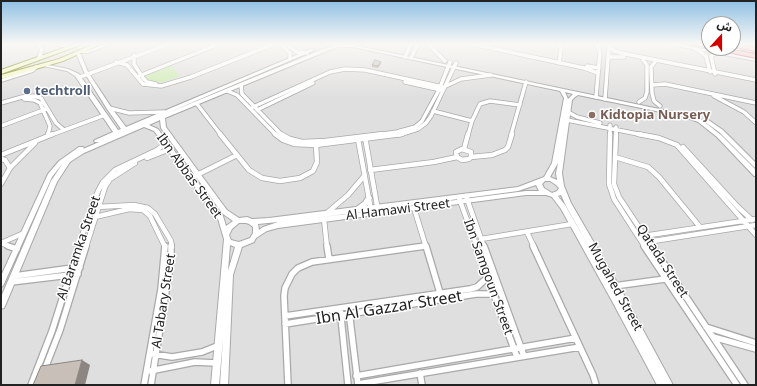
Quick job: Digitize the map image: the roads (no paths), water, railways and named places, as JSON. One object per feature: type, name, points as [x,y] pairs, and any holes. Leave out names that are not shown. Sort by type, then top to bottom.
[{"type":"main road","points":[[1,72],[28,62]]},
{"type":"main road","points":[[1,77],[49,62]]},
{"type":"street","points":[[83,62],[87,73],[108,108],[125,130]]},
{"type":"street","points":[[79,76],[117,62],[127,65],[143,84],[156,87],[167,85],[227,62]]},
{"type":"street","points":[[134,62],[138,72],[148,82],[161,84],[191,76],[225,62]]},
{"type":"street","points":[[137,77],[173,62]]},
{"type":"street","points":[[1,306],[59,172],[68,161],[82,152],[125,130],[164,112],[283,62]]},
{"type":"street","points":[[125,130],[145,125],[296,62]]},
{"type":"street","points":[[443,62],[491,75],[578,93],[596,95]]},
{"type":"street","points":[[559,62],[599,68]]},
{"type":"street","points":[[559,62],[598,73]]},
{"type":"street","points":[[596,95],[599,62]]},
{"type":"street","points":[[605,97],[608,62]]},
{"type":"street","points":[[645,62],[649,68],[653,98],[660,106]]},
{"type":"street","points":[[655,62],[712,72]]},
{"type":"street","points":[[639,102],[645,98],[649,68],[651,64],[655,62]]},
{"type":"street","points":[[664,62],[756,81]]},
{"type":"street","points":[[708,62],[712,72]]},
{"type":"street","points":[[711,62],[712,72]]},
{"type":"street","points":[[227,90],[237,95],[282,135],[296,141],[308,142],[365,138],[410,132],[426,123],[434,111],[443,88],[448,63]]},
{"type":"street","points":[[1,81],[31,71],[40,65],[68,70],[79,76],[118,134]]},
{"type":"street","points":[[365,138],[409,129],[422,121],[456,65]]},
{"type":"street","points":[[456,65],[605,97],[678,114],[700,121],[719,136],[756,174]]},
{"type":"street","points":[[134,73],[153,70]]},
{"type":"street","points":[[254,109],[338,73],[358,72],[381,75],[443,88],[461,79],[491,75]]},
{"type":"street","points":[[651,78],[665,84],[756,103]]},
{"type":"street","points":[[370,170],[434,162],[457,157],[464,160],[471,157],[492,155],[505,150],[510,143],[526,82]]},
{"type":"street","points":[[652,85],[665,84]]},
{"type":"street","points":[[241,85],[242,94],[283,140],[301,145],[316,145],[358,138]]},
{"type":"street","name":"Mugahed Street","points":[[561,89],[566,98],[565,122],[559,173],[561,187],[568,204],[612,287],[661,385]]},
{"type":"street","points":[[703,92],[744,112],[756,123]]},
{"type":"street","name":"Mugahed Street","points":[[543,180],[555,162],[570,99],[578,93]]},
{"type":"street","points":[[605,97],[683,111],[706,120],[721,131],[756,166]]},
{"type":"street","points":[[1,104],[27,99],[37,101],[63,129]]},
{"type":"street","points":[[740,100],[744,112]]},
{"type":"street","points":[[464,149],[477,106],[486,101],[520,105]]},
{"type":"street","points":[[197,104],[254,174],[271,181],[300,178],[313,171],[317,162],[316,145]]},
{"type":"street","points":[[108,108],[129,113],[164,112]]},
{"type":"street","points":[[46,109],[50,126],[49,135]]},
{"type":"street","points":[[1,126],[46,109]]},
{"type":"street","points":[[1,155],[63,129],[102,110]]},
{"type":"street","points":[[429,110],[472,120]]},
{"type":"street","points":[[568,112],[576,117],[610,127]]},
{"type":"street","points":[[63,129],[105,115]]},
{"type":"street","name":"Ibn Abbas Street","points":[[162,118],[163,127],[225,212],[238,221]]},
{"type":"street","points":[[48,121],[53,119]]},
{"type":"street","points":[[565,122],[616,128],[667,138],[680,144],[691,154],[738,207],[754,220]]},
{"type":"street","name":"Ibn Abbas Street","points":[[145,125],[154,128],[166,143],[220,218],[226,237],[215,385]]},
{"type":"street","name":"Qatada Street","points":[[610,127],[609,187],[614,199],[642,236],[649,241],[666,277],[674,281],[714,337],[745,385]]},
{"type":"street","points":[[616,128],[659,138],[674,144],[681,149],[756,235]]},
{"type":"street","name":"Qatada Street","points":[[616,128],[614,184],[616,192],[642,236],[643,242],[737,385]]},
{"type":"street","points":[[1,284],[50,176],[61,162],[73,152],[118,134]]},
{"type":"street","points":[[1,152],[49,135]]},
{"type":"street","points":[[358,138],[369,198],[374,210]]},
{"type":"street","points":[[365,138],[374,210]]},
{"type":"street","points":[[1,184],[10,168],[38,140]]},
{"type":"street","name":"Al Baramka Street","points":[[42,375],[60,330],[96,216],[100,186],[110,174],[120,167],[157,150],[166,143]]},
{"type":"street","name":"Al Baramka Street","points":[[32,385],[52,331],[71,268],[89,218],[105,187],[115,175],[132,165],[170,149]]},
{"type":"street","points":[[457,157],[455,154],[457,150],[464,149],[471,152],[471,157]]},
{"type":"street","points":[[191,178],[237,155]]},
{"type":"street","points":[[615,157],[639,163],[651,170],[700,227],[708,232]]},
{"type":"street","points":[[1,159],[5,160],[10,168]]},
{"type":"street","points":[[328,212],[348,195],[365,175]]},
{"type":"street","points":[[543,180],[555,180],[561,187],[560,193],[554,195],[545,193],[540,187],[543,180]]},
{"type":"street","name":"Al Hamawi Street","points":[[251,222],[269,221],[360,208],[374,210],[414,208],[518,189],[543,180]]},
{"type":"street","name":"Al Hamawi Street","points":[[254,236],[270,227],[374,210],[463,199],[526,193],[545,193]]},
{"type":"street","name":"Mugahed Street","points":[[554,195],[612,287],[669,385]]},
{"type":"street","points":[[360,208],[369,198]]},
{"type":"street","name":"Ibn Samgoun Street","points":[[463,199],[481,239],[520,357]]},
{"type":"street","name":"Ibn Samgoun Street","points":[[463,199],[494,294],[517,347]]},
{"type":"street","name":"Al Tabary Street","points":[[96,207],[134,205],[144,206],[152,210],[171,241],[172,251],[170,264],[152,354]]},
{"type":"street","points":[[414,208],[440,293]]},
{"type":"street","name":"Al Tabary Street","points":[[89,218],[128,209],[138,209],[146,212],[150,216],[165,245],[164,264],[150,371],[151,385]]},
{"type":"street","points":[[324,219],[329,259]]},
{"type":"street","points":[[247,220],[251,222],[256,226],[254,236],[248,242],[239,245],[231,244],[226,237],[229,227],[238,221],[247,220]]},
{"type":"street","points":[[642,236],[754,220]]},
{"type":"street","points":[[481,239],[572,224]]},
{"type":"street","points":[[643,242],[756,225]]},
{"type":"street","points":[[700,227],[701,233]]},
{"type":"street","points":[[527,232],[593,374],[596,385]]},
{"type":"street","points":[[1,243],[24,233]]},
{"type":"street","points":[[1,243],[17,248]]},
{"type":"street","points":[[224,385],[230,275],[239,245]]},
{"type":"street","points":[[288,385],[285,288],[292,274],[305,264],[329,259],[425,246]]},
{"type":"street","points":[[164,264],[170,264]]},
{"type":"street","points":[[14,276],[80,267]]},
{"type":"street","points":[[11,282],[78,274]]},
{"type":"street","name":"Ibn Al Gazzar Street","points":[[285,316],[477,287],[488,277]]},
{"type":"street","points":[[612,287],[666,277]]},
{"type":"street","name":"Ibn Al Gazzar Street","points":[[285,324],[476,294],[494,294]]},
{"type":"street","points":[[348,307],[358,384],[580,347]]},
{"type":"street","points":[[340,308],[348,385]]},
{"type":"street","points":[[698,326],[756,343]]},
{"type":"street","points":[[52,331],[60,330]]},
{"type":"street","points":[[705,336],[714,337],[756,349]]},
{"type":"street","points":[[356,376],[576,338]]},
{"type":"street","points":[[152,354],[172,357],[202,352],[217,346]]},
{"type":"street","points":[[150,371],[199,361],[216,362]]},
{"type":"street","name":"Al Tabary Street","points":[[144,385],[150,371]]},
{"type":"street","points":[[420,373],[422,385]]},
{"type":"place","name":"techtroll","points":[[27,91]]},
{"type":"place","name":"Kidtopia Nursery","points":[[592,115]]}]
